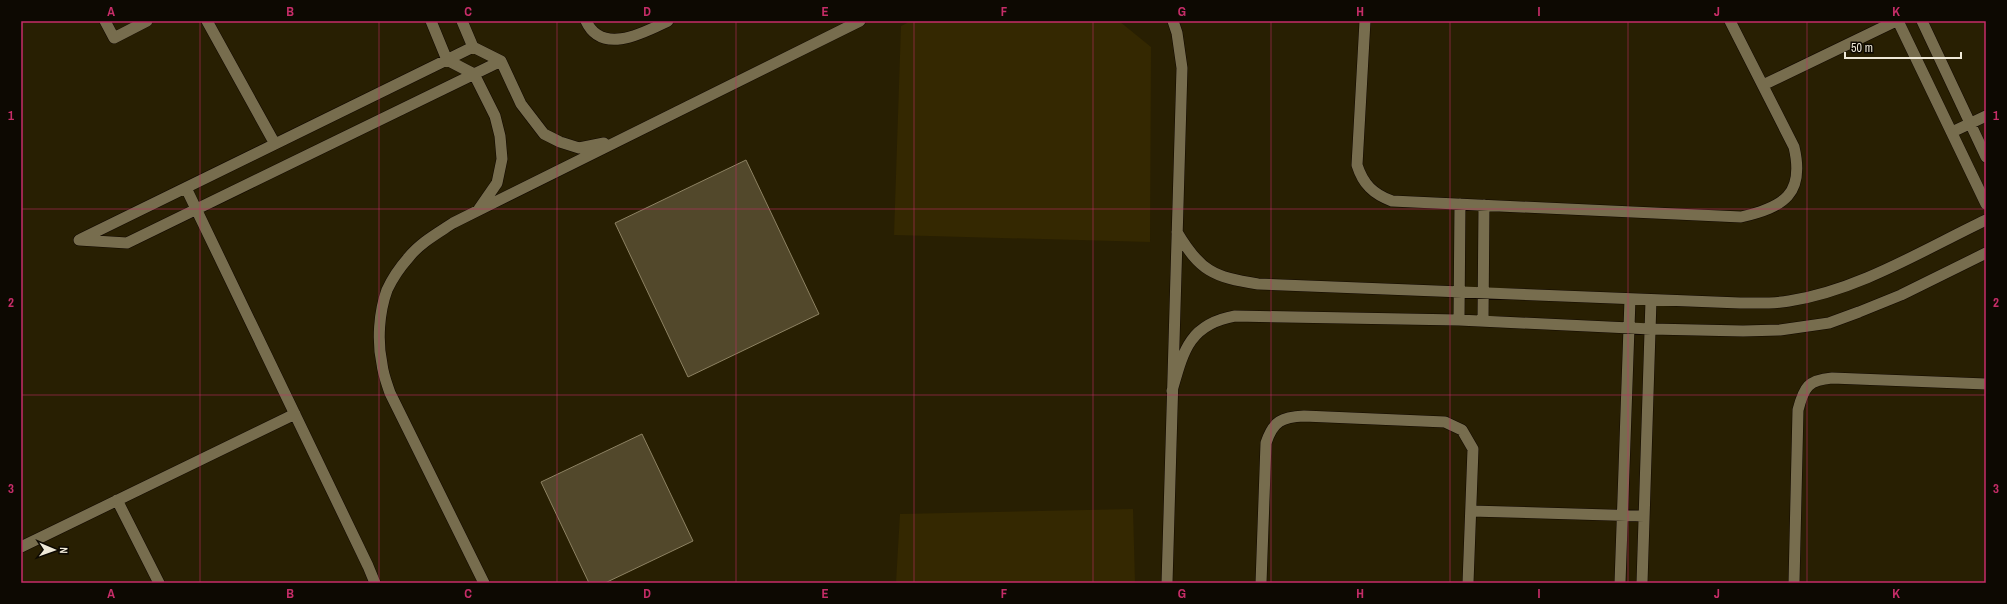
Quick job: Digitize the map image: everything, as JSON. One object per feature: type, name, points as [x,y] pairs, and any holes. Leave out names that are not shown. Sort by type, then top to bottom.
[{"type":"street","points":[[105,21],[114,38],[147,21]]},
{"type":"street","points":[[207,21],[275,144]]},
{"type":"street","points":[[430,21],[447,60],[474,74],[495,116],[500,136],[502,159],[496,183],[479,210]]},
{"type":"street","points":[[462,21],[473,47],[501,61],[521,104],[544,134],[560,142],[579,148],[619,140]]},
{"type":"street","points":[[586,21],[598,34],[606,38],[619,39],[637,36],[668,21]]},
{"type":"street","points":[[484,583],[390,393],[382,364],[379,341],[388,290],[410,256],[431,238],[453,223],[860,21]]},
{"type":"street","points":[[1167,583],[1182,68],[1178,33],[1173,21]]},
{"type":"street","points":[[1364,21],[1357,165],[1361,177],[1368,188],[1378,196],[1392,201],[1741,217],[1757,213],[1776,204],[1791,194],[1796,183],[1798,164],[1794,147],[1730,21]]},
{"type":"street","points":[[1763,85],[1897,21],[1986,204]]},
{"type":"street","points":[[1922,21],[1986,157]]},
{"type":"street","points":[[473,47],[79,240],[127,243],[501,61]]},
{"type":"street","points":[[1952,132],[1986,116]]},
{"type":"street","points":[[186,188],[368,566],[374,583]]},
{"type":"street","points":[[1459,320],[1460,204]]},
{"type":"street","points":[[1483,321],[1484,205]]},
{"type":"street","points":[[1177,232],[1191,255],[1215,274],[1232,280],[1258,284],[1740,303],[1787,302],[1822,294],[1849,285],[1986,220]]},
{"type":"street","points":[[1172,391],[1182,353],[1193,338],[1208,324],[1222,318],[1260,315],[1459,320],[1651,329],[1743,331],[1780,330],[1830,323],[1901,295],[1986,253]]},
{"type":"street","points":[[1620,583],[1630,299]]},
{"type":"street","points":[[1642,583],[1651,300]]},
{"type":"street","points":[[1794,583],[1798,410],[1802,394],[1810,384],[1819,379],[1832,378],[1986,384]]},
{"type":"street","points":[[21,547],[295,414]]},
{"type":"street","points":[[1261,583],[1266,443],[1270,431],[1278,422],[1289,417],[1304,416],[1445,422],[1455,425],[1468,438],[1473,449],[1468,583]]},
{"type":"street","points":[[117,500],[159,583]]},
{"type":"street","points":[[1471,511],[1644,516]]},
{"type":"shaded area","points":[[911,21],[1119,21],[1151,47],[1150,242],[894,235],[901,26]]},
{"type":"shaded area","points":[[1133,509],[1135,583],[896,583],[900,514]]},
{"type":"building","points":[[746,160],[819,314],[688,377],[615,223]]},
{"type":"building","points":[[642,434],[693,541],[605,583],[589,583],[541,482]]}]
